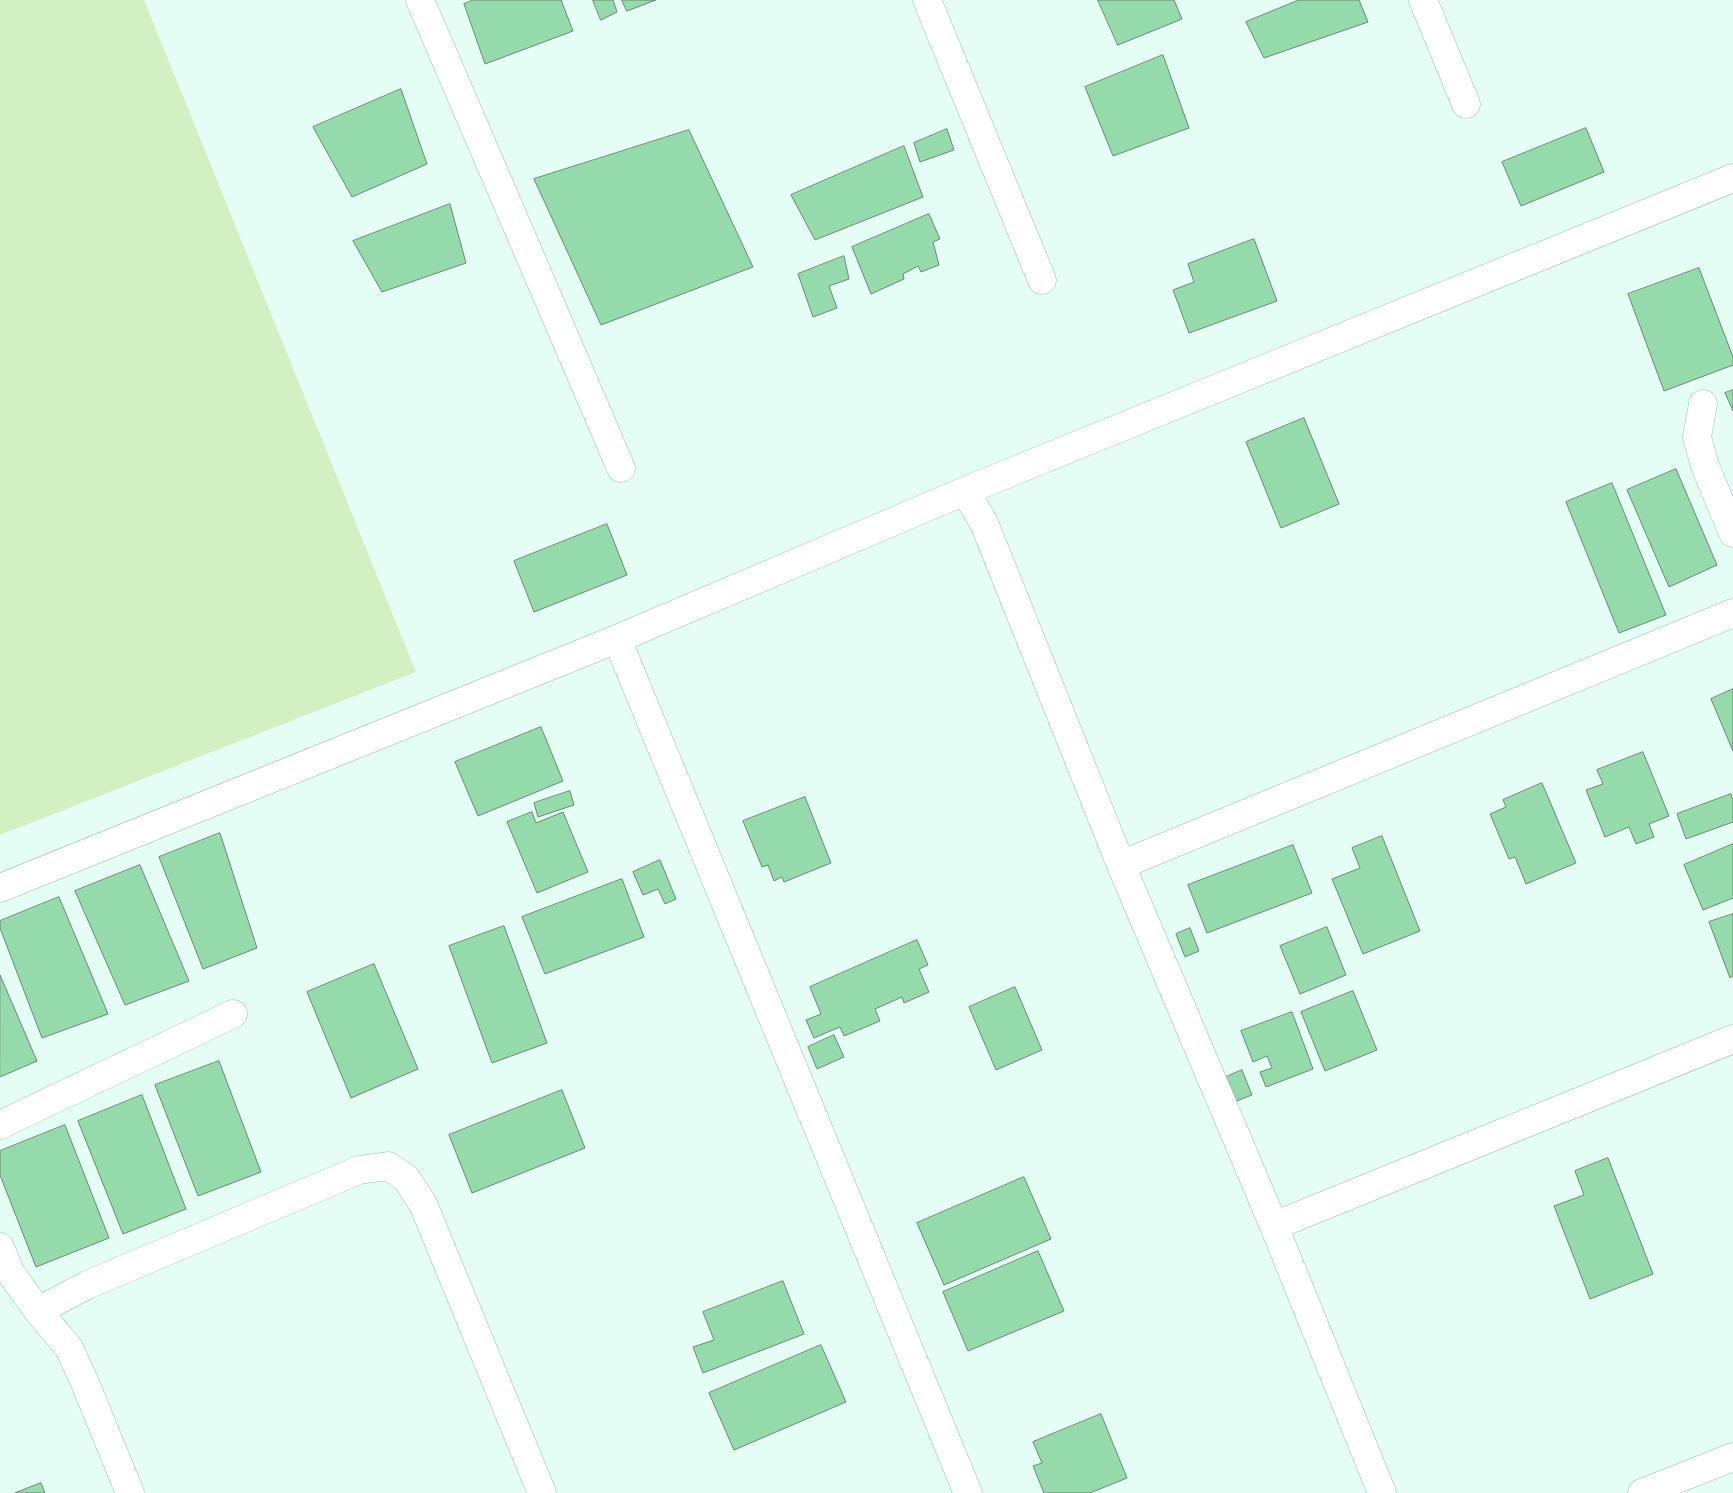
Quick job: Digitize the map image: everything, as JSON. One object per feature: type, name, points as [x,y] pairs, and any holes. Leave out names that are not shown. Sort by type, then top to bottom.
[{"type":"street","points":[[420,0],[621,468]]},
{"type":"street","points":[[927,0],[1042,280]]},
{"type":"street","points":[[1423,0],[1466,104]]},
{"type":"street","points":[[0,888],[617,639],[965,491],[1733,178]]},
{"type":"street","points":[[1703,404],[1697,437],[1705,466],[1733,533]]},
{"type":"street","points":[[965,491],[984,523],[1121,865],[1274,1226],[1382,1493]]},
{"type":"street","points":[[1121,865],[1733,613]]},
{"type":"street","points":[[617,639],[968,1493]]},
{"type":"street","points":[[0,1126],[233,1014]]},
{"type":"street","points":[[1274,1226],[1733,1039]]},
{"type":"street","points":[[38,1311],[87,1285],[359,1170],[388,1166],[406,1178],[423,1204],[542,1493]]},
{"type":"street","points":[[0,1247],[10,1272],[38,1311],[69,1348],[130,1493]]},
{"type":"street","points":[[1642,1493],[1733,1457]]},
{"type":"green space","points":[[0,0],[144,0],[416,672],[0,835]]},
{"type":"building","points":[[473,0],[561,0],[573,31],[485,64],[464,4]]},
{"type":"building","points":[[593,0],[613,0],[617,12],[601,20]]},
{"type":"building","points":[[622,0],[656,0],[627,11]]},
{"type":"building","points":[[1098,0],[1174,0],[1182,19],[1118,45]]},
{"type":"building","points":[[1299,0],[1359,0],[1368,22],[1264,58],[1246,22]]},
{"type":"building","points":[[1163,55],[1189,128],[1113,156],[1085,87]]},
{"type":"building","points":[[401,89],[427,164],[352,197],[313,127]]},
{"type":"building","points":[[1586,128],[1604,172],[1521,206],[1502,162]]},
{"type":"building","points":[[947,129],[954,150],[920,162],[914,143]]},
{"type":"building","points":[[689,130],[753,267],[601,325],[534,179]]},
{"type":"building","points":[[904,146],[923,197],[815,240],[791,195]]},
{"type":"building","points":[[450,204],[466,263],[382,292],[353,241]]},
{"type":"building","points":[[929,214],[940,239],[933,242],[939,265],[921,272],[918,266],[903,274],[904,279],[871,294],[852,247]]},
{"type":"building","points":[[1254,239],[1277,301],[1189,333],[1173,290],[1194,282],[1188,264]]},
{"type":"building","points":[[844,256],[849,279],[829,286],[837,308],[813,317],[798,274]]},
{"type":"building","points":[[1699,268],[1733,357],[1733,365],[1664,391],[1628,294]]},
{"type":"building","points":[[1733,390],[1733,411],[1725,393]]},
{"type":"building","points":[[1304,418],[1339,504],[1281,528],[1246,442]]},
{"type":"building","points":[[1676,469],[1717,565],[1669,587],[1627,490]]},
{"type":"building","points":[[1612,483],[1666,615],[1619,633],[1566,502]]},
{"type":"building","points":[[607,524],[627,575],[534,612],[514,561]]},
{"type":"building","points":[[1733,689],[1733,751],[1711,699]]},
{"type":"building","points":[[541,727],[563,781],[478,816],[455,762]]},
{"type":"building","points":[[1643,752],[1669,816],[1649,824],[1654,837],[1636,844],[1629,827],[1605,837],[1586,790],[1603,784],[1597,770]]},
{"type":"building","points":[[1542,783],[1576,863],[1526,884],[1515,857],[1509,859],[1490,814],[1506,807],[1503,800]]},
{"type":"building","points":[[570,791],[574,805],[538,817],[534,803]]},
{"type":"building","points":[[1731,794],[1733,800],[1733,822],[1686,839],[1677,814]]},
{"type":"building","points":[[805,797],[831,863],[784,882],[782,877],[774,881],[768,865],[762,867],[743,821]]},
{"type":"building","points":[[532,812],[536,823],[563,812],[588,872],[537,893],[507,822]]},
{"type":"building","points":[[220,833],[257,948],[203,969],[159,857]]},
{"type":"building","points":[[1382,836],[1420,931],[1363,954],[1332,879],[1360,868],[1352,848]]},
{"type":"building","points":[[1733,844],[1733,898],[1703,910],[1684,865]]},
{"type":"building","points":[[1293,845],[1312,893],[1207,933],[1188,885]]},
{"type":"building","points":[[660,860],[676,899],[665,904],[658,889],[643,895],[633,872]]},
{"type":"building","points":[[140,865],[189,981],[125,1005],[75,891]]},
{"type":"building","points":[[622,879],[644,937],[545,974],[522,917]]},
{"type":"building","points":[[59,897],[108,1014],[42,1038],[0,928],[0,921]]},
{"type":"building","points":[[1733,914],[1733,976],[1730,978],[1709,922]]},
{"type":"building","points":[[504,926],[547,1043],[492,1063],[449,946]]},
{"type":"building","points":[[1327,927],[1346,975],[1300,994],[1280,946]]},
{"type":"building","points":[[1190,928],[1199,951],[1185,957],[1176,934]]},
{"type":"building","points":[[917,940],[928,965],[919,969],[929,992],[904,1003],[902,997],[875,1009],[880,1021],[844,1036],[840,1027],[814,1038],[806,1020],[821,1014],[810,987]]},
{"type":"building","points":[[374,964],[418,1069],[351,1098],[307,992]]},
{"type":"building","points":[[0,975],[37,1061],[0,1077]]},
{"type":"building","points":[[1015,987],[1042,1050],[996,1070],[969,1007]]},
{"type":"building","points":[[1353,991],[1377,1050],[1325,1071],[1301,1012]]},
{"type":"building","points":[[1292,1012],[1313,1069],[1266,1087],[1260,1072],[1272,1068],[1267,1056],[1253,1062],[1241,1031]]},
{"type":"building","points":[[834,1035],[844,1057],[817,1069],[808,1047]]},
{"type":"building","points":[[219,1061],[261,1172],[198,1196],[155,1085]]},
{"type":"building","points":[[1242,1070],[1252,1095],[1234,1102],[1224,1078]]},
{"type":"building","points":[[562,1090],[585,1148],[472,1193],[449,1135]]},
{"type":"building","points":[[142,1095],[186,1209],[123,1234],[78,1121]]},
{"type":"building","points":[[65,1125],[109,1238],[36,1267],[0,1175],[0,1151]]},
{"type":"building","points":[[1608,1158],[1653,1274],[1590,1299],[1554,1206],[1584,1195],[1575,1171]]},
{"type":"building","points":[[1024,1177],[1051,1239],[944,1285],[917,1223]]},
{"type":"building","points":[[1038,1251],[1064,1311],[968,1351],[943,1292]]},
{"type":"building","points":[[783,1281],[804,1334],[703,1373],[693,1347],[714,1340],[703,1312]]},
{"type":"building","points":[[821,1345],[846,1402],[734,1450],[709,1393]]},
{"type":"building","points":[[1101,1414],[1127,1478],[1090,1493],[1044,1493],[1033,1466],[1042,1463],[1033,1442]]},
{"type":"building","points":[[41,1483],[45,1493],[15,1493]]}]
